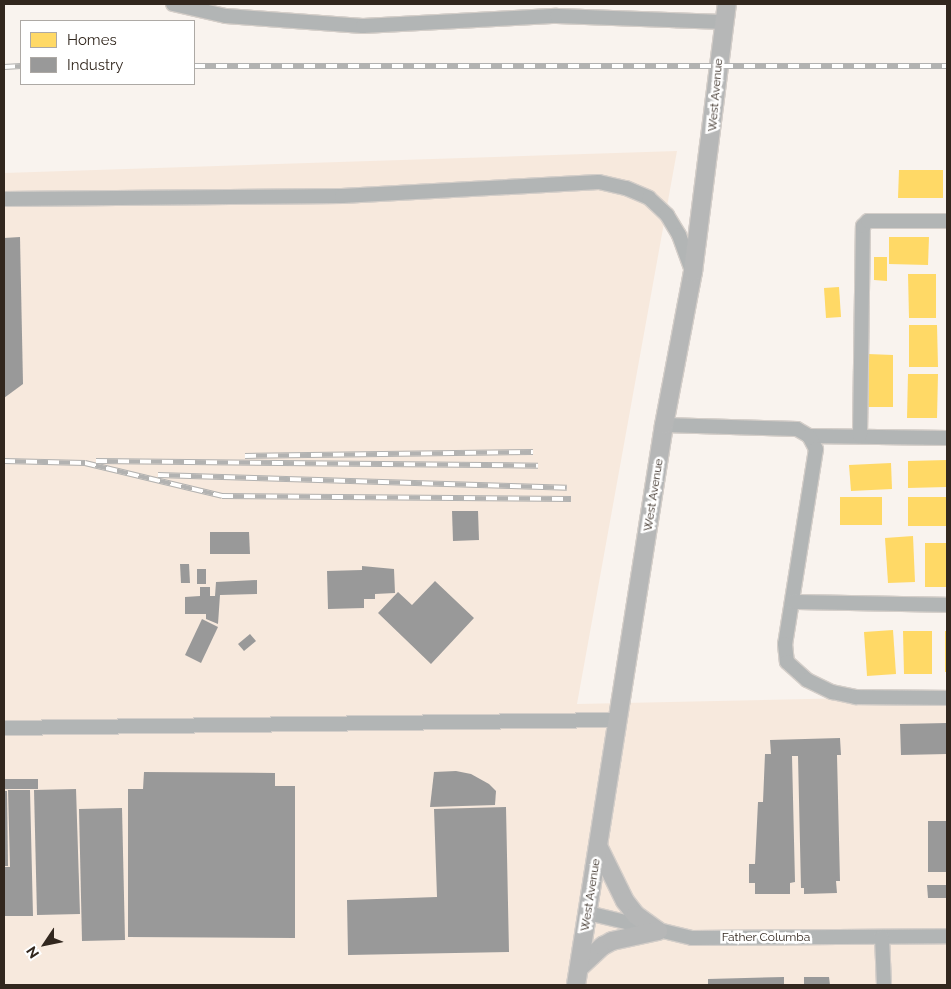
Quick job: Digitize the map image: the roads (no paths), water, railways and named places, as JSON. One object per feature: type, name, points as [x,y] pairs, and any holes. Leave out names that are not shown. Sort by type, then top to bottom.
[{"type":"main road","name":"West Avenue","points":[[578,977],[664,425],[693,272],[727,4]]},
{"type":"main road","points":[[598,846],[625,901],[636,915],[658,931]]},
{"type":"main road","points":[[578,977],[603,946],[636,934],[658,931]]},
{"type":"street","points":[[173,4],[226,16],[363,26],[557,16],[724,22]]},
{"type":"street","points":[[4,200],[342,196],[599,182],[626,188],[649,198],[667,215],[679,235],[693,272]]},
{"type":"street","points":[[860,435],[863,226],[868,222],[947,221]]},
{"type":"street","points":[[664,425],[797,429],[809,436],[860,435],[947,438]]},
{"type":"street","points":[[809,436],[816,449],[785,644],[787,662],[807,680],[832,692],[856,697],[947,698]]},
{"type":"street","points":[[792,602],[947,605]]},
{"type":"street","points":[[4,728],[617,720]]},
{"type":"street","name":"Father Columba","points":[[588,913],[658,931],[714,938],[947,936]]},
{"type":"street","points":[[882,937],[884,985]]},
{"type":"railway","points":[[4,67],[20,66]]},
{"type":"railway","points":[[195,66],[947,66]]},
{"type":"railway","points":[[245,456],[533,452]]},
{"type":"railway","points":[[4,461],[85,463],[222,496],[571,499]]},
{"type":"railway","points":[[96,461],[538,466]]},
{"type":"railway","points":[[158,475],[567,488]]}]
